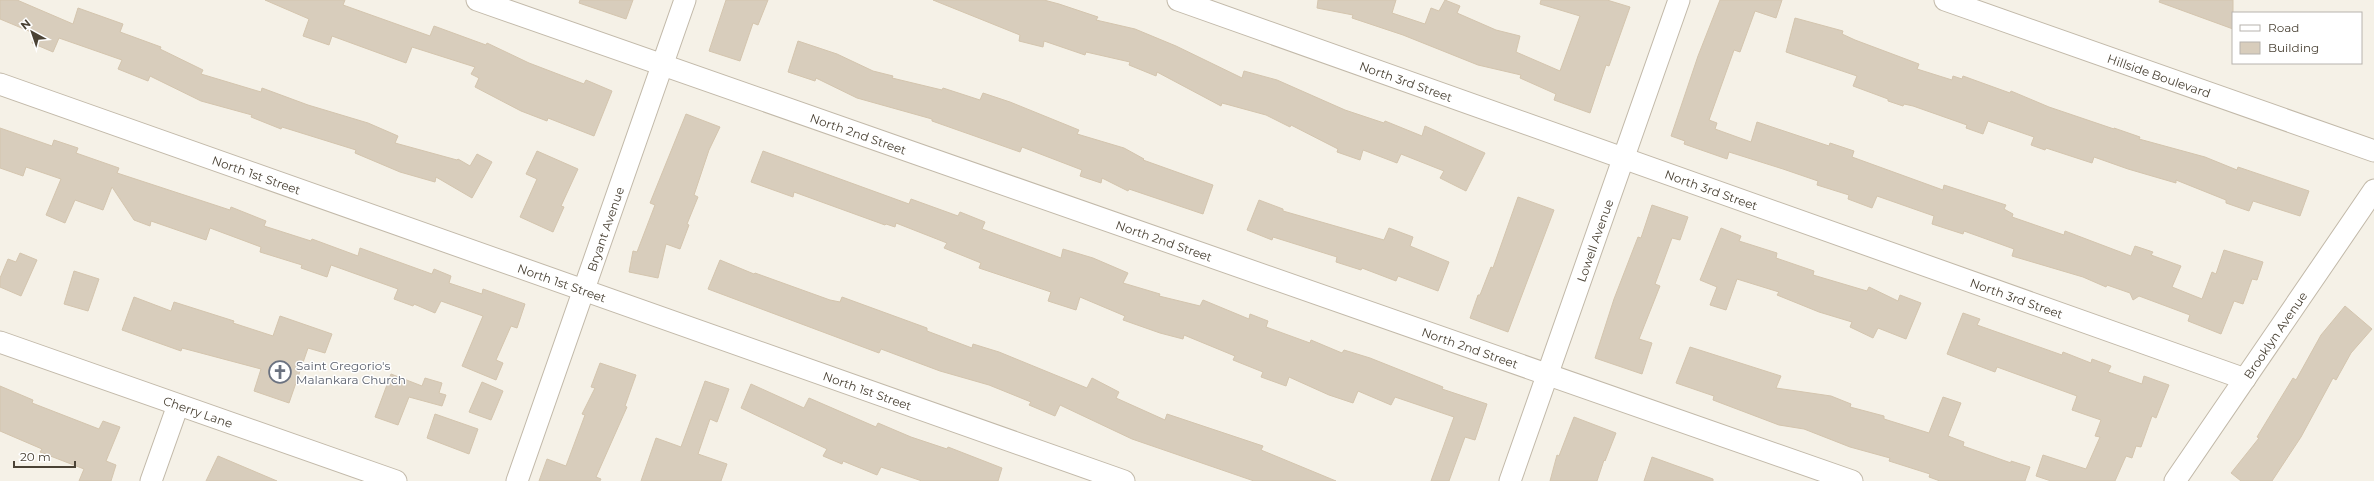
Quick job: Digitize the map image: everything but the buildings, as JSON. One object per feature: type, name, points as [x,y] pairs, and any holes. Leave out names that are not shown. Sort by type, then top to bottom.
[{"type":"street","name":"North 2nd Street","points":[[477,0],[1852,481]]},
{"type":"street","name":"Bryant Avenue","points":[[517,481],[685,0]]},
{"type":"street","name":"North 3rd Street","points":[[1178,0],[2245,379]]},
{"type":"street","name":"Lowell Avenue","points":[[1510,481],[1679,0]]},
{"type":"street","name":"Hillside Boulevard","points":[[1945,0],[2374,151]]},
{"type":"street","name":"North 1st Street","points":[[0,84],[1124,481]]},
{"type":"street","name":"Brooklyn Avenue","points":[[2175,481],[2374,190]]},
{"type":"street","name":"Cherry Lane","points":[[0,342],[396,481]]},
{"type":"street","points":[[151,481],[178,404]]},
{"type":"place","name":"Saint Gregorio's Malankara Church","points":[[280,372]]}]
